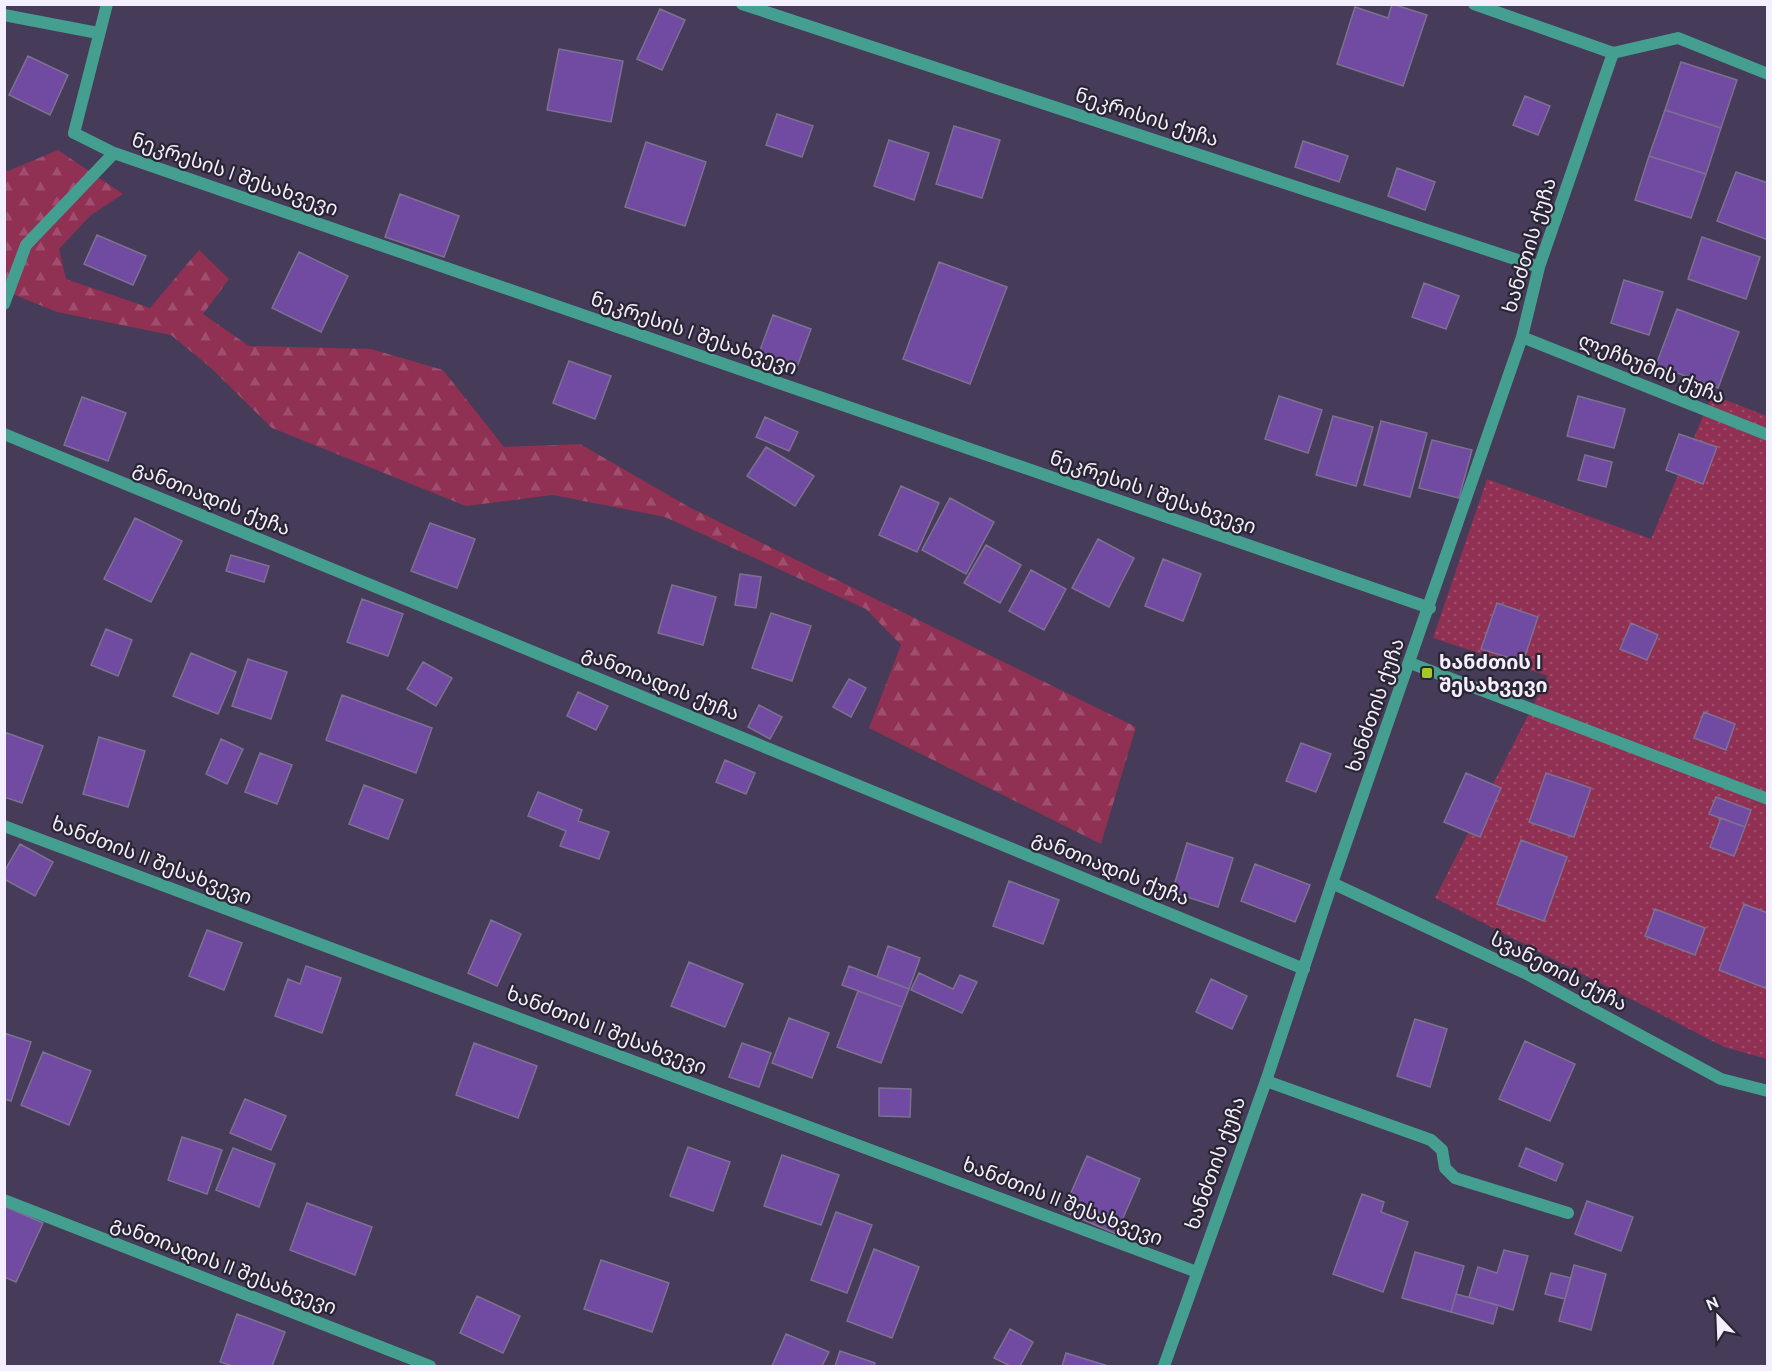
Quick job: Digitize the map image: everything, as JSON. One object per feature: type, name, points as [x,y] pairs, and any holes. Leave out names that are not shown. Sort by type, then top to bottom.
[{"type":"street","name":"ნეკრესის I შესახვევი","points":[[107,4],[74,133],[114,153],[1430,608]]},
{"type":"street","name":"ნეკრისის ქუჩა","points":[[742,4],[1539,267]]},
{"type":"street","points":[[1474,4],[1614,53],[1678,38],[1767,74]]},
{"type":"street","points":[[4,15],[98,33]]},
{"type":"street","name":"ხანძთის ქუჩა","points":[[1164,1366],[1266,1081],[1332,883],[1430,608],[1522,337],[1539,267],[1614,53]]},
{"type":"street","points":[[4,304],[26,245],[114,153]]},
{"type":"street","name":"ლეჩხუმის ქუჩა","points":[[1522,337],[1767,435]]},
{"type":"street","name":"განთიადის ქუჩა","points":[[4,434],[1304,969]]},
{"type":"street","points":[[1410,663],[1767,799]]},
{"type":"street","name":"ხანძთის II შესახვევი","points":[[4,826],[1197,1272]]},
{"type":"street","name":"სვანეთის ქუჩა","points":[[1332,883],[1527,974],[1721,1079],[1767,1091]]},
{"type":"street","points":[[1266,1081],[1431,1140],[1442,1150],[1445,1168],[1455,1178],[1568,1213]]},
{"type":"street","name":"განთიადის II შესახვევი","points":[[4,1200],[430,1366]]},
{"type":"green space","points":[[58,150],[123,194],[91,215],[59,249],[66,279],[150,308],[199,250],[229,279],[203,314],[249,346],[371,349],[443,370],[504,447],[580,444],[689,507],[1136,727],[1101,844],[869,728],[901,645],[866,609],[665,517],[553,495],[466,506],[272,428],[211,368],[171,335],[57,312],[5,291],[4,170],[8,171]]},
{"type":"green space","points":[[1712,395],[1767,416],[1767,1059],[1724,1047],[1435,898],[1548,676],[1433,638],[1487,479],[1651,539]]},
{"type":"building","points":[[1392,4],[1427,15],[1403,86],[1337,64],[1355,7],[1388,18]]},
{"type":"building","points":[[660,9],[685,20],[662,70],[637,59]]},
{"type":"building","points":[[559,49],[623,61],[611,122],[547,110]]},
{"type":"building","points":[[28,56],[68,75],[50,115],[9,95]]},
{"type":"building","points":[[1681,62],[1737,80],[1721,128],[1665,110]]},
{"type":"building","points":[[1525,96],[1550,106],[1538,135],[1513,125]]},
{"type":"building","points":[[1665,110],[1721,128],[1706,174],[1649,156]]},
{"type":"building","points":[[777,114],[813,126],[802,157],[766,145]]},
{"type":"building","points":[[954,126],[1000,140],[982,198],[936,184]]},
{"type":"building","points":[[889,140],[929,153],[914,200],[874,186]]},
{"type":"building","points":[[1303,141],[1348,156],[1339,182],[1295,167]]},
{"type":"building","points":[[646,142],[706,162],[685,226],[625,207]]},
{"type":"building","points":[[1649,156],[1706,174],[1691,218],[1635,200]]},
{"type":"building","points":[[1397,168],[1435,182],[1425,210],[1388,196]]},
{"type":"building","points":[[1736,172],[1768,183],[1768,240],[1717,221]]},
{"type":"building","points":[[400,194],[459,216],[444,257],[385,237]]},
{"type":"building","points":[[97,235],[146,256],[133,285],[84,264]]},
{"type":"building","points":[[1702,237],[1760,257],[1746,299],[1688,279]]},
{"type":"building","points":[[299,252],[348,276],[321,332],[272,308]]},
{"type":"building","points":[[939,262],[1007,287],[970,384],[903,359]]},
{"type":"building","points":[[1624,280],[1663,292],[1649,335],[1611,323]]},
{"type":"building","points":[[1424,283],[1459,296],[1446,329],[1412,317]]},
{"type":"building","points":[[1677,309],[1739,332],[1718,388],[1656,365]]},
{"type":"building","points":[[773,315],[811,329],[797,367],[759,353]]},
{"type":"building","points":[[569,361],[611,376],[595,419],[553,403]]},
{"type":"building","points":[[1279,396],[1322,410],[1308,453],[1265,439]]},
{"type":"building","points":[[1578,396],[1625,409],[1614,448],[1567,436]]},
{"type":"building","points":[[82,397],[126,413],[108,461],[64,445]]},
{"type":"building","points":[[1333,416],[1373,427],[1356,486],[1316,475]]},
{"type":"building","points":[[765,417],[798,432],[789,451],[756,437]]},
{"type":"building","points":[[1381,421],[1427,433],[1410,497],[1364,485]]},
{"type":"building","points":[[1679,434],[1717,447],[1703,484],[1666,470]]},
{"type":"building","points":[[1432,440],[1472,450],[1459,498],[1419,488]]},
{"type":"building","points":[[766,447],[814,476],[795,506],[747,476]]},
{"type":"building","points":[[1585,455],[1612,462],[1606,487],[1578,480]]},
{"type":"building","points":[[901,486],[939,503],[917,552],[879,535]]},
{"type":"building","points":[[950,498],[994,522],[966,574],[922,550]]},
{"type":"building","points":[[135,518],[182,541],[151,602],[104,579]]},
{"type":"building","points":[[430,523],[475,539],[457,588],[411,571]]},
{"type":"building","points":[[1098,539],[1134,558],[1109,607],[1072,588]]},
{"type":"building","points":[[986,545],[1021,565],[1000,603],[964,583]]},
{"type":"building","points":[[231,555],[269,566],[264,582],[226,571]]},
{"type":"building","points":[[1163,559],[1201,574],[1183,621],[1145,606]]},
{"type":"building","points":[[1031,570],[1066,589],[1044,630],[1009,611]]},
{"type":"building","points":[[740,574],[761,577],[756,608],[735,605]]},
{"type":"building","points":[[672,585],[716,597],[703,645],[658,633]]},
{"type":"building","points":[[362,599],[403,614],[388,656],[347,642]]},
{"type":"building","points":[[1497,603],[1538,617],[1523,662],[1481,649]]},
{"type":"building","points":[[771,613],[811,626],[792,681],[752,668]]},
{"type":"building","points":[[1631,623],[1658,635],[1647,660],[1620,649]]},
{"type":"building","points":[[106,629],[132,640],[118,676],[91,665]]},
{"type":"building","points":[[191,653],[236,672],[218,714],[173,696]]},
{"type":"building","points":[[248,659],[287,672],[271,719],[232,706]]},
{"type":"building","points":[[423,662],[452,678],[436,706],[407,689]]},
{"type":"building","points":[[849,679],[866,688],[851,717],[833,707]]},
{"type":"building","points":[[578,692],[608,706],[596,730],[567,716]]},
{"type":"building","points":[[342,695],[432,728],[416,773],[326,740]]},
{"type":"building","points":[[759,705],[782,717],[770,739],[748,727]]},
{"type":"building","points":[[1704,712],[1735,724],[1726,750],[1694,738]]},
{"type":"building","points":[[4,732],[43,746],[22,803],[4,797]]},
{"type":"building","points":[[99,737],[145,751],[128,807],[83,794]]},
{"type":"building","points":[[221,739],[243,749],[227,784],[206,774]]},
{"type":"building","points":[[1301,743],[1331,754],[1316,792],[1286,781]]},
{"type":"building","points":[[260,753],[292,765],[277,804],[245,792]]},
{"type":"building","points":[[725,760],[755,773],[746,794],[716,782]]},
{"type":"building","points":[[1466,773],[1501,788],[1480,837],[1444,822]]},
{"type":"building","points":[[1546,773],[1591,788],[1574,837],[1529,822]]},
{"type":"building","points":[[364,785],[403,800],[388,839],[349,824]]},
{"type":"building","points":[[538,792],[582,810],[578,821],[609,832],[599,859],[560,846],[566,831],[528,816]]},
{"type":"building","points":[[1716,797],[1751,810],[1745,827],[1709,814]]},
{"type":"building","points":[[1721,818],[1745,827],[1734,856],[1710,847]]},
{"type":"building","points":[[1521,840],[1567,857],[1544,921],[1497,904]]},
{"type":"building","points":[[1187,843],[1233,858],[1218,907],[1172,892]]},
{"type":"building","points":[[20,844],[53,862],[35,896],[4,879],[4,872]]},
{"type":"building","points":[[1255,864],[1310,885],[1295,922],[1241,901]]},
{"type":"building","points":[[1009,881],[1059,900],[1043,944],[993,926]]},
{"type":"building","points":[[1744,904],[1768,913],[1768,982],[1765,988],[1719,970]]},
{"type":"building","points":[[1655,909],[1705,928],[1695,955],[1645,936]]},
{"type":"building","points":[[491,920],[521,934],[497,986],[468,973]]},
{"type":"building","points":[[207,930],[242,943],[224,990],[189,976]]},
{"type":"building","points":[[888,946],[920,958],[909,989],[877,977]]},
{"type":"building","points":[[689,962],[743,984],[725,1027],[671,1006]]},
{"type":"building","points":[[306,966],[341,978],[322,1033],[275,1016],[288,979],[300,984]]},
{"type":"building","points":[[849,966],[909,989],[902,1007],[842,985]]},
{"type":"building","points":[[919,973],[953,989],[960,975],[977,982],[962,1013],[911,990]]},
{"type":"building","points":[[1211,979],[1247,996],[1232,1029],[1196,1012]]},
{"type":"building","points":[[858,991],[902,1007],[881,1063],[837,1047]]},
{"type":"building","points":[[789,1018],[829,1033],[812,1078],[772,1063]]},
{"type":"building","points":[[1415,1019],[1447,1029],[1430,1087],[1397,1076]]},
{"type":"building","points":[[4,1033],[31,1042],[11,1101],[4,1099]]},
{"type":"building","points":[[1525,1041],[1575,1064],[1550,1121],[1499,1099]]},
{"type":"building","points":[[474,1043],[537,1066],[518,1118],[456,1095]]},
{"type":"building","points":[[742,1043],[771,1053],[759,1087],[729,1077]]},
{"type":"building","points":[[43,1052],[91,1071],[69,1125],[21,1105]]},
{"type":"building","points":[[879,1088],[911,1089],[910,1117],[879,1116]]},
{"type":"building","points":[[245,1099],[286,1116],[271,1150],[230,1133]]},
{"type":"building","points":[[182,1137],[222,1150],[207,1194],[168,1180]]},
{"type":"building","points":[[688,1147],[730,1162],[713,1211],[670,1196]]},
{"type":"building","points":[[233,1148],[275,1164],[259,1207],[216,1190]]},
{"type":"building","points":[[1526,1148],[1563,1164],[1556,1181],[1519,1166]]},
{"type":"building","points":[[782,1155],[839,1175],[821,1225],[764,1206]]},
{"type":"building","points":[[1087,1156],[1140,1179],[1116,1234],[1063,1211]]},
{"type":"building","points":[[1362,1194],[1384,1202],[1381,1212],[1408,1222],[1383,1292],[1333,1274]]},
{"type":"building","points":[[1587,1201],[1633,1217],[1621,1251],[1575,1234]]},
{"type":"building","points":[[307,1203],[372,1227],[355,1275],[290,1250]]},
{"type":"building","points":[[4,1206],[43,1223],[16,1282],[4,1277]]},
{"type":"building","points":[[836,1212],[872,1225],[847,1293],[811,1280]]},
{"type":"building","points":[[874,1249],[919,1267],[892,1338],[847,1321]]},
{"type":"building","points":[[1504,1250],[1528,1256],[1513,1310],[1469,1297],[1478,1267],[1497,1273]]},
{"type":"building","points":[[1415,1252],[1464,1266],[1451,1312],[1402,1298]]},
{"type":"building","points":[[601,1260],[669,1283],[652,1332],[584,1309]]},
{"type":"building","points":[[1574,1265],[1606,1274],[1591,1330],[1559,1321]]},
{"type":"building","points":[[1551,1273],[1571,1278],[1565,1299],[1545,1294]]},
{"type":"building","points":[[1456,1294],[1498,1305],[1493,1324],[1451,1312]]},
{"type":"building","points":[[477,1296],[520,1316],[503,1353],[460,1333]]},
{"type":"building","points":[[237,1314],[285,1332],[272,1366],[233,1366],[220,1362]]},
{"type":"building","points":[[1010,1329],[1033,1342],[1020,1366],[1010,1366],[994,1358]]},
{"type":"building","points":[[786,1334],[829,1352],[822,1366],[772,1366]]},
{"type":"building","points":[[840,1351],[875,1363],[874,1366],[835,1366]]},
{"type":"building","points":[[1066,1353],[1108,1366],[1062,1366]]},
{"type":"place","name":"ხანძთის I შესახვევი","points":[[1427,673]]}]
